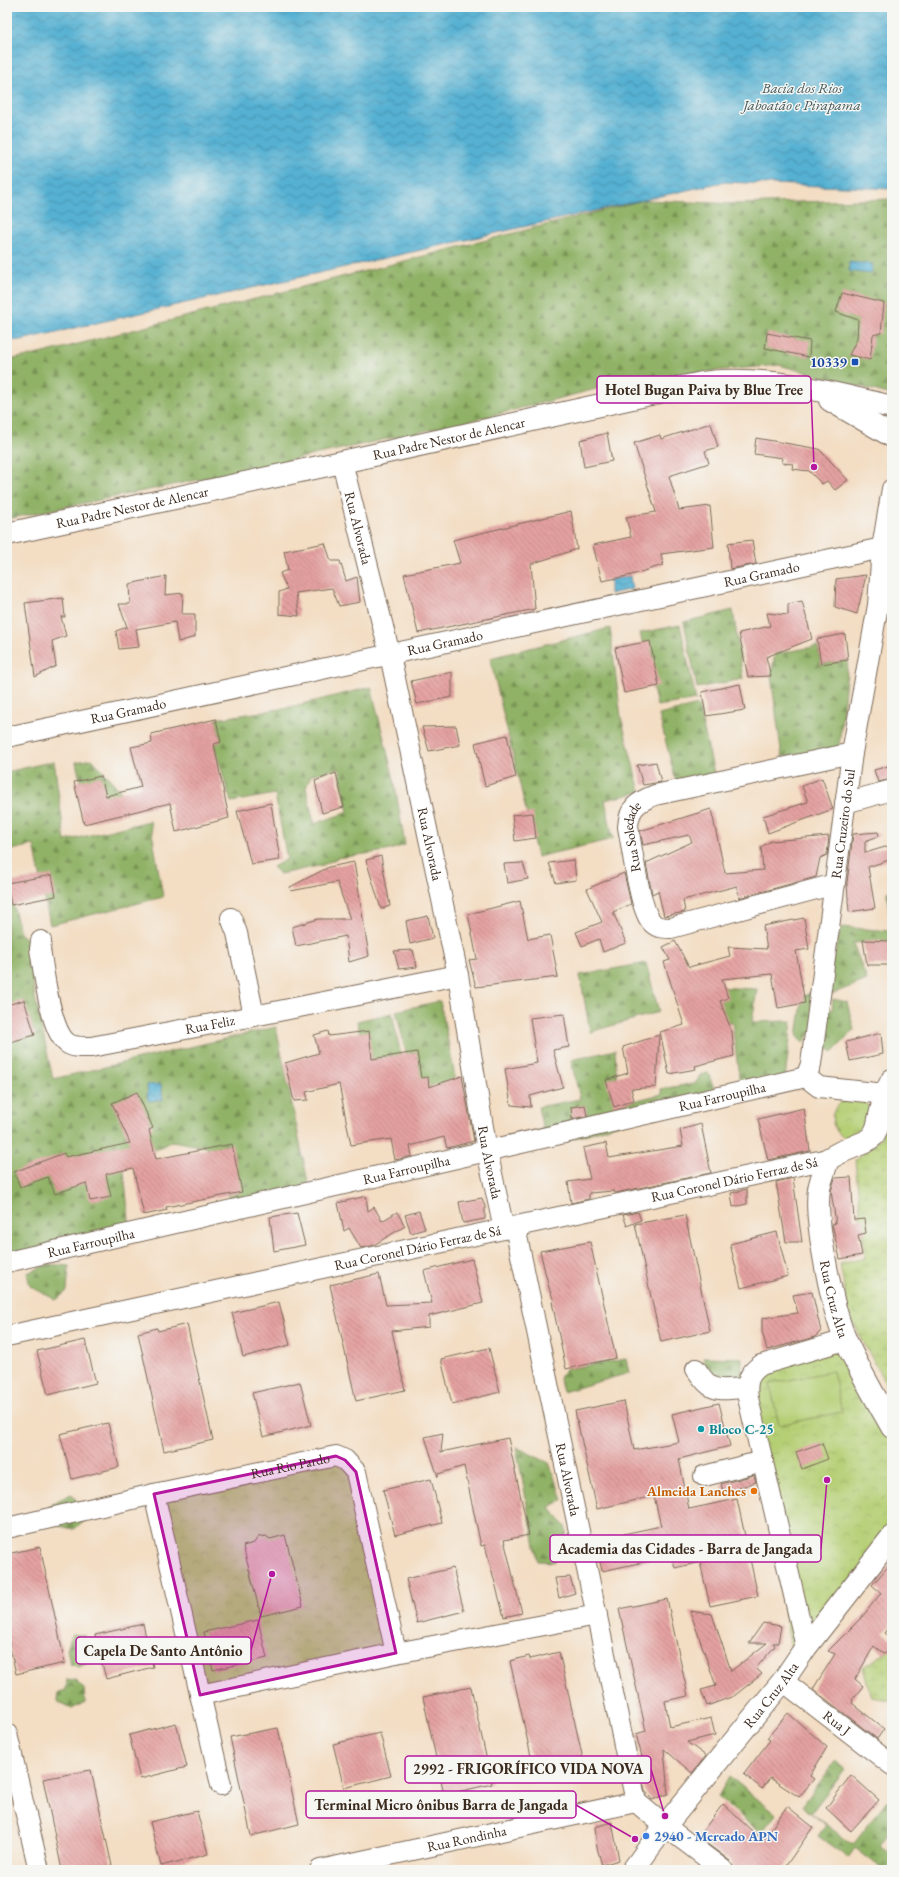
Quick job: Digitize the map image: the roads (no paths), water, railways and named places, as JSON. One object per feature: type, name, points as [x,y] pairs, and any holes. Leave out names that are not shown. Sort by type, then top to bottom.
[{"type":"main road","name":"Rua Padre Nestor de Alencar","points":[[7,534],[690,386],[720,381],[754,381],[800,387],[892,407]]},
{"type":"main road","points":[[800,387],[836,403],[892,436]]},
{"type":"main road","points":[[828,1159],[866,1142],[872,1136],[877,1128],[889,1087]]},
{"type":"main road","name":"Rua Cruz Alta","points":[[828,1159],[819,1190],[820,1223],[831,1291],[845,1340],[892,1427]]},
{"type":"main road","name":"Rua Cruz Alta","points":[[633,1870],[665,1826],[783,1681],[806,1647],[892,1537]]},
{"type":"street","name":"Rua Alvorada","points":[[342,462],[390,655],[458,975],[487,1151],[509,1228],[597,1615],[636,1802]]},
{"type":"street","name":"Rua Cruzeiro do Sul","points":[[806,1077],[811,1064],[852,753],[885,603],[882,548],[892,489]]},
{"type":"street","name":"Rua Gramado","points":[[7,737],[882,548]]},
{"type":"street","name":"Rua Soledade","points":[[835,884],[671,928],[659,927],[650,920],[644,908],[628,827],[629,816],[641,800],[655,795],[852,753]]},
{"type":"street","points":[[845,803],[892,790]]},
{"type":"street","points":[[231,918],[237,933],[254,1016]]},
{"type":"street","name":"Rua Feliz","points":[[42,941],[40,949],[54,1023],[60,1037],[74,1047],[91,1047],[458,975]]},
{"type":"street","points":[[806,1077],[819,1087],[889,1087]]},
{"type":"street","name":"Rua Farroupilha","points":[[7,1262],[806,1077]]},
{"type":"street","name":"Rua Coronel Dário Ferraz de Sá","points":[[7,1336],[828,1159]]},
{"type":"street","points":[[806,1647],[746,1388],[747,1379],[752,1371],[761,1365],[845,1340]]},
{"type":"street","points":[[696,1369],[706,1384],[716,1389],[746,1388]]},
{"type":"street","name":"Rua Rio Pardo","points":[[7,1528],[154,1494],[336,1456],[345,1460],[356,1472],[396,1653]]},
{"type":"street","points":[[704,1476],[763,1461]]},
{"type":"street","points":[[154,1494],[221,1785]]},
{"type":"street","points":[[200,1695],[396,1653],[597,1615]]},
{"type":"street","name":"Rua J","points":[[783,1681],[892,1765]]},
{"type":"street","points":[[7,1734],[39,1870]]},
{"type":"street","points":[[636,1802],[723,1870]]},
{"type":"street","name":"Rua Rondinha","points":[[320,1870],[636,1802]]},
{"type":"water","name":"Bacia dos Rios Jaboatão e Pirapama","points":[[7,7],[892,7],[892,189],[723,182],[21,340],[7,341]]},
{"type":"water","points":[[849,262],[873,264],[871,274],[849,271]]},
{"type":"water","points":[[630,576],[632,589],[610,594],[610,580]]},
{"type":"water","points":[[161,1084],[163,1100],[148,1101],[147,1085]]},
{"type":"place","name":"10339","points":[[855,362]]},
{"type":"place","name":"Hotel Bugan Paiva by Blue Tree","points":[[814,467]]},
{"type":"place","name":"Bloco C-25","points":[[701,1429]]},
{"type":"place","name":"Academia das Cidades - Barra de Jangada","points":[[827,1480]]},
{"type":"place","name":"Almeida Lanches","points":[[754,1491]]},
{"type":"place","name":"Capela De Santo Antônio","points":[[272,1574]]},
{"type":"place","name":"2992 - FRIGORÍFICO VIDA NOVA","points":[[665,1816]]},
{"type":"place","name":"2940 - Mercado APN","points":[[646,1836]]},
{"type":"place","name":"Terminal Micro ônibus Barra de Jangada","points":[[635,1839]]}]
